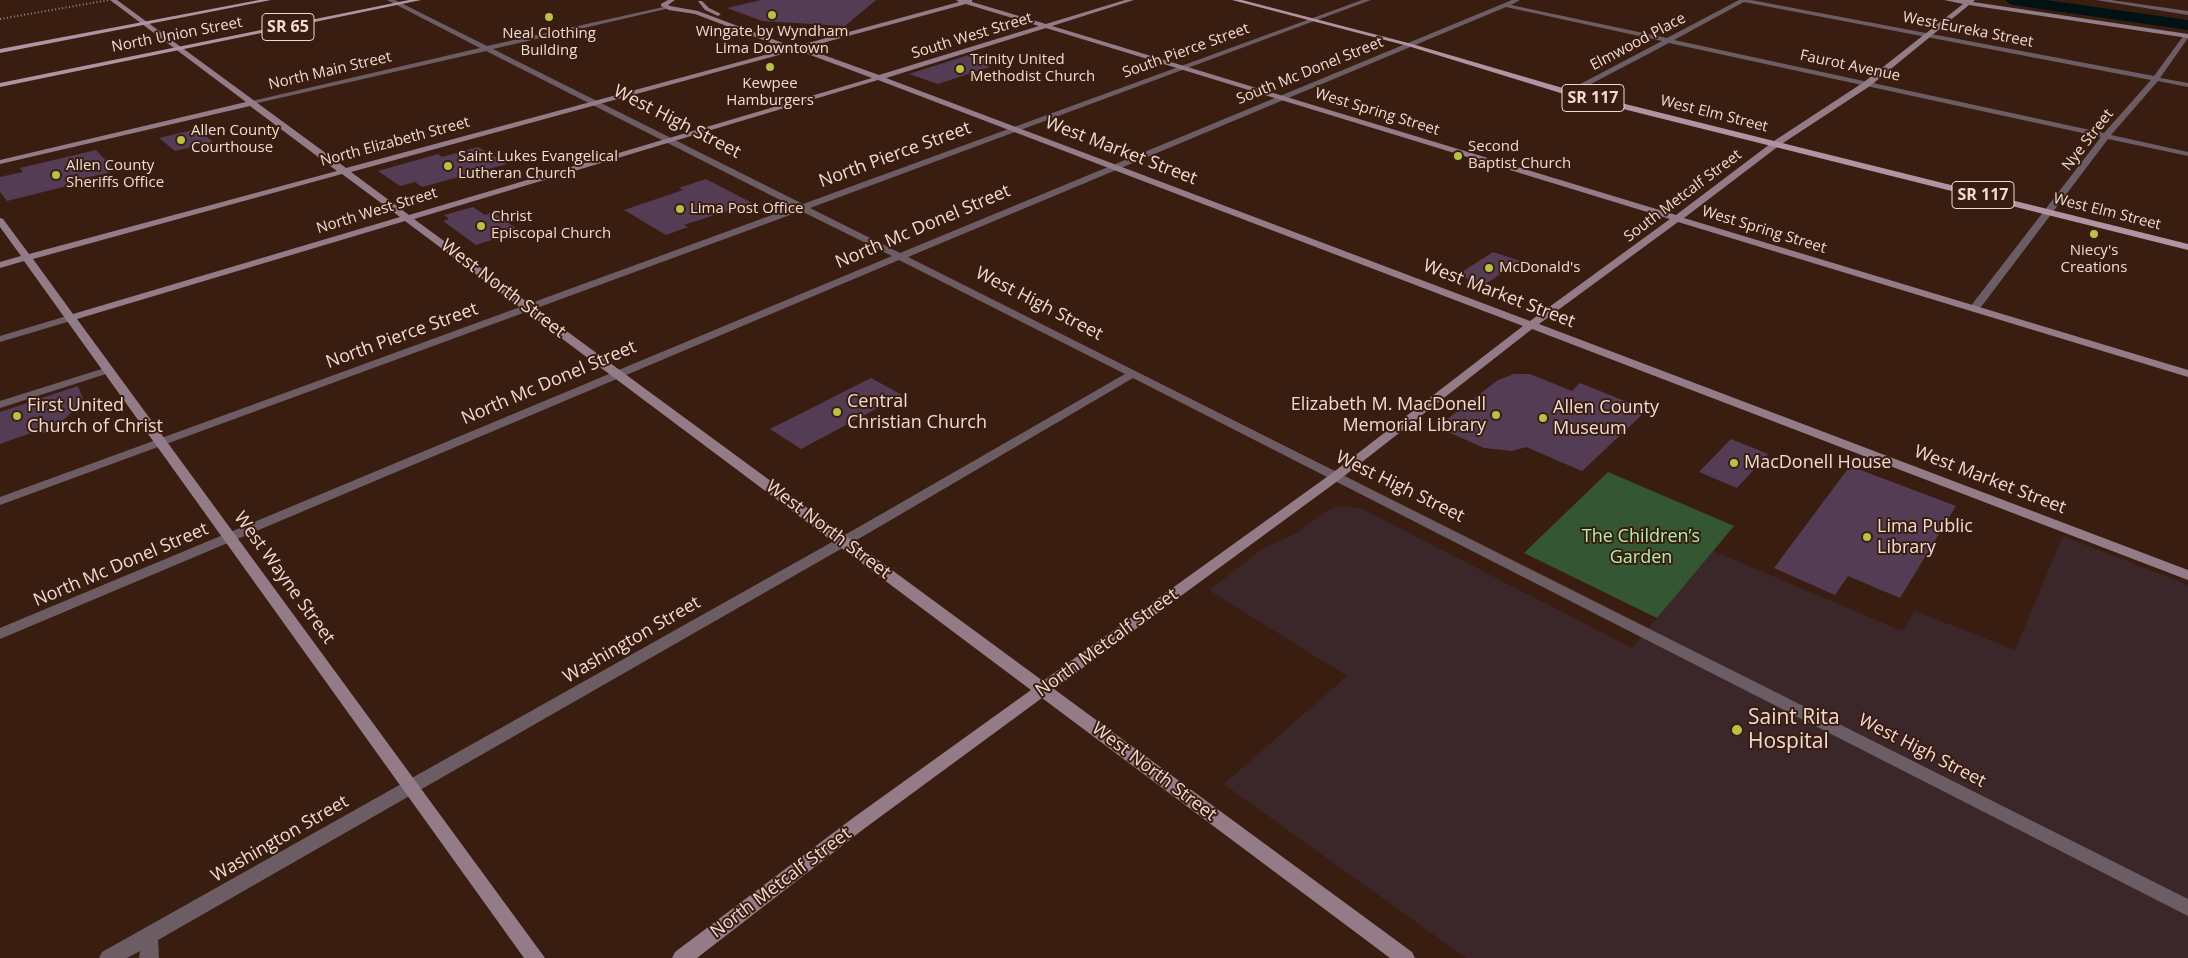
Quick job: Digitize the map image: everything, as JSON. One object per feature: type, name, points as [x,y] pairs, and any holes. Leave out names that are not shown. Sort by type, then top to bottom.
[{"type":"main road","name":"West North Street","points":[[113,0],[1405,958]]},
{"type":"main road","name":"SR 65","points":[[0,51],[268,0]]},
{"type":"main road","name":"North Union Street","points":[[0,85],[418,0]]},
{"type":"main road","points":[[666,5],[672,0]]},
{"type":"main road","name":"South West Street","points":[[878,78],[1131,0]]},
{"type":"main road","name":"West Elm Street","points":[[1235,0],[1410,45],[1570,92],[2188,247]]},
{"type":"main road","points":[[1947,0],[2187,36]]},
{"type":"main road","points":[[666,5],[691,7],[698,1]]},
{"type":"main road","name":"West Market Street","points":[[698,1],[711,11],[800,44],[798,48]]},
{"type":"main road","name":"West Spring Street","points":[[967,1],[1180,68],[2188,374]]},
{"type":"main road","name":"North Elizabeth Street","points":[[0,265],[967,1]]},
{"type":"main road","name":"South Metcalf Street","points":[[1531,325],[1565,302],[1777,143],[1867,84],[1926,35],[1970,2]]},
{"type":"main road","name":"West Market Street","points":[[666,5],[694,12],[787,47],[798,48],[2188,575]]},
{"type":"main road","points":[[1398,50],[1495,71]]},
{"type":"main road","name":"North West Street","points":[[70,318],[878,78]]},
{"type":"main road","name":"North Main Street","points":[[0,162],[252,103]]},
{"type":"main road","name":"West Wayne Street","points":[[0,221],[535,958]]},
{"type":"main road","name":"North Metcalf Street","points":[[682,958],[859,823],[1335,477],[1531,325]]},
{"type":"street","name":"West High Street","points":[[390,0],[2188,908]]},
{"type":"street","name":"South Pierce Street","points":[[1013,129],[1368,0]]},
{"type":"street","name":"South Mc Donel Street","points":[[1113,167],[1517,0]]},
{"type":"street","name":"West Eureka Street","points":[[1743,0],[2188,85]]},
{"type":"street","name":"Elmwood Place","points":[[1570,92],[1743,0]]},
{"type":"street","points":[[2099,0],[2188,13]]},
{"type":"street","name":"North Main Street","points":[[252,103],[666,5]]},
{"type":"street","name":"Faurot Avenue","points":[[1505,5],[2188,154]]},
{"type":"street","name":"Nye Street","points":[[1974,309],[2050,212],[2106,136],[2156,79],[2187,36]]},
{"type":"street","name":"North Pierce Street","points":[[0,501],[1013,129]]},
{"type":"street","name":"North Mc Donel Street","points":[[0,634],[1113,167]]},
{"type":"street","name":"North West Street","points":[[0,339],[70,318]]},
{"type":"street","points":[[0,405],[108,370]]},
{"type":"street","name":"Washington Street","points":[[109,958],[844,542],[1133,374]]},
{"type":"street","points":[[148,936],[149,958]]},
{"type":"shaded area","name":"Saint Rita Hospital","points":[[1344,506],[1362,509],[1632,648],[1713,551],[1902,631],[1915,611],[2015,650],[2063,536],[2188,585],[2188,958],[1466,958],[1224,784],[1347,676],[1209,590],[1264,548],[1297,533],[1324,512]]},
{"type":"green space","name":"The Children’s Garden","points":[[1608,472],[1734,526],[1657,618],[1524,553]]},
{"type":"building","name":"Wingate by Wyndham Lima Downtown","points":[[761,0],[876,0],[845,26],[762,21],[727,8]]},
{"type":"building","name":"Trinity United Methodist Church","points":[[975,53],[1000,62],[938,84],[909,74]]},
{"type":"building","points":[[197,129],[213,142],[175,151],[159,138]]},
{"type":"building","name":"Saint Lukes Evangelical Lutheran Church","points":[[478,147],[507,164],[422,187],[415,182],[400,186],[378,171],[438,154],[442,157]]},
{"type":"building","name":"Allen County Sheriffs Office","points":[[96,150],[116,171],[85,178],[87,181],[7,201],[0,192],[0,177],[23,172],[20,168]]},
{"type":"building","name":"Lima Post Office","points":[[706,179],[752,203],[684,225],[688,227],[666,235],[624,210],[683,190],[679,188]]},
{"type":"building","name":"Christ Episcopal Church","points":[[473,207],[485,215],[493,212],[520,231],[476,245],[443,221],[449,219],[444,215]]},
{"type":"building","name":"McDonald's","points":[[1493,252],[1520,261],[1484,285],[1457,275]]},
{"type":"building","name":"Allen County Museum","points":[[1514,374],[1530,374],[1572,391],[1580,383],[1647,410],[1582,471],[1526,447],[1512,451],[1484,448],[1437,427],[1498,380]]},
{"type":"building","name":"Central Christian Church","points":[[871,378],[902,395],[801,449],[770,429]]},
{"type":"building","name":"First United Church of Christ","points":[[78,386],[84,401],[49,433],[31,433],[0,444],[0,412]]},
{"type":"building","name":"MacDonell House","points":[[1731,439],[1768,454],[1737,488],[1699,472]]},
{"type":"building","name":"Lima Public Library","points":[[1850,466],[1956,506],[1900,598],[1848,576],[1835,595],[1774,568]]},
{"type":"waterway","points":[[2013,0],[2188,25]]},
{"type":"railway","points":[[0,19],[109,0]]},
{"type":"place","name":"Wingate by Wyndham Lima Downtown","points":[[772,15]]},
{"type":"place","name":"Neal Clothing Building","points":[[549,17]]},
{"type":"place","name":"Kewpee Hamburgers","points":[[770,67]]},
{"type":"place","name":"Trinity United Methodist Church","points":[[960,69]]},
{"type":"place","name":"Allen County Courthouse","points":[[181,140]]},
{"type":"place","name":"Second Baptist Church","points":[[1458,156]]},
{"type":"place","name":"Saint Lukes Evangelical Lutheran Church","points":[[448,166]]},
{"type":"place","name":"Allen County Sheriffs Office","points":[[56,175]]},
{"type":"place","name":"Lima Post Office","points":[[680,209]]},
{"type":"place","name":"Christ Episcopal Church","points":[[481,226]]},
{"type":"place","name":"Niecy's Creations","points":[[2094,234]]},
{"type":"place","name":"McDonald's","points":[[1489,268]]},
{"type":"place","name":"Central Christian Church","points":[[837,412]]},
{"type":"place","name":"Elizabeth M. MacDonell Memorial Library","points":[[1496,415]]},
{"type":"place","name":"First United Church of Christ","points":[[17,416]]},
{"type":"place","name":"Allen County Museum","points":[[1543,418]]},
{"type":"place","name":"MacDonell House","points":[[1734,463]]},
{"type":"place","name":"Lima Public Library","points":[[1867,537]]},
{"type":"place","name":"Saint Rita Hospital","points":[[1737,730]]}]
